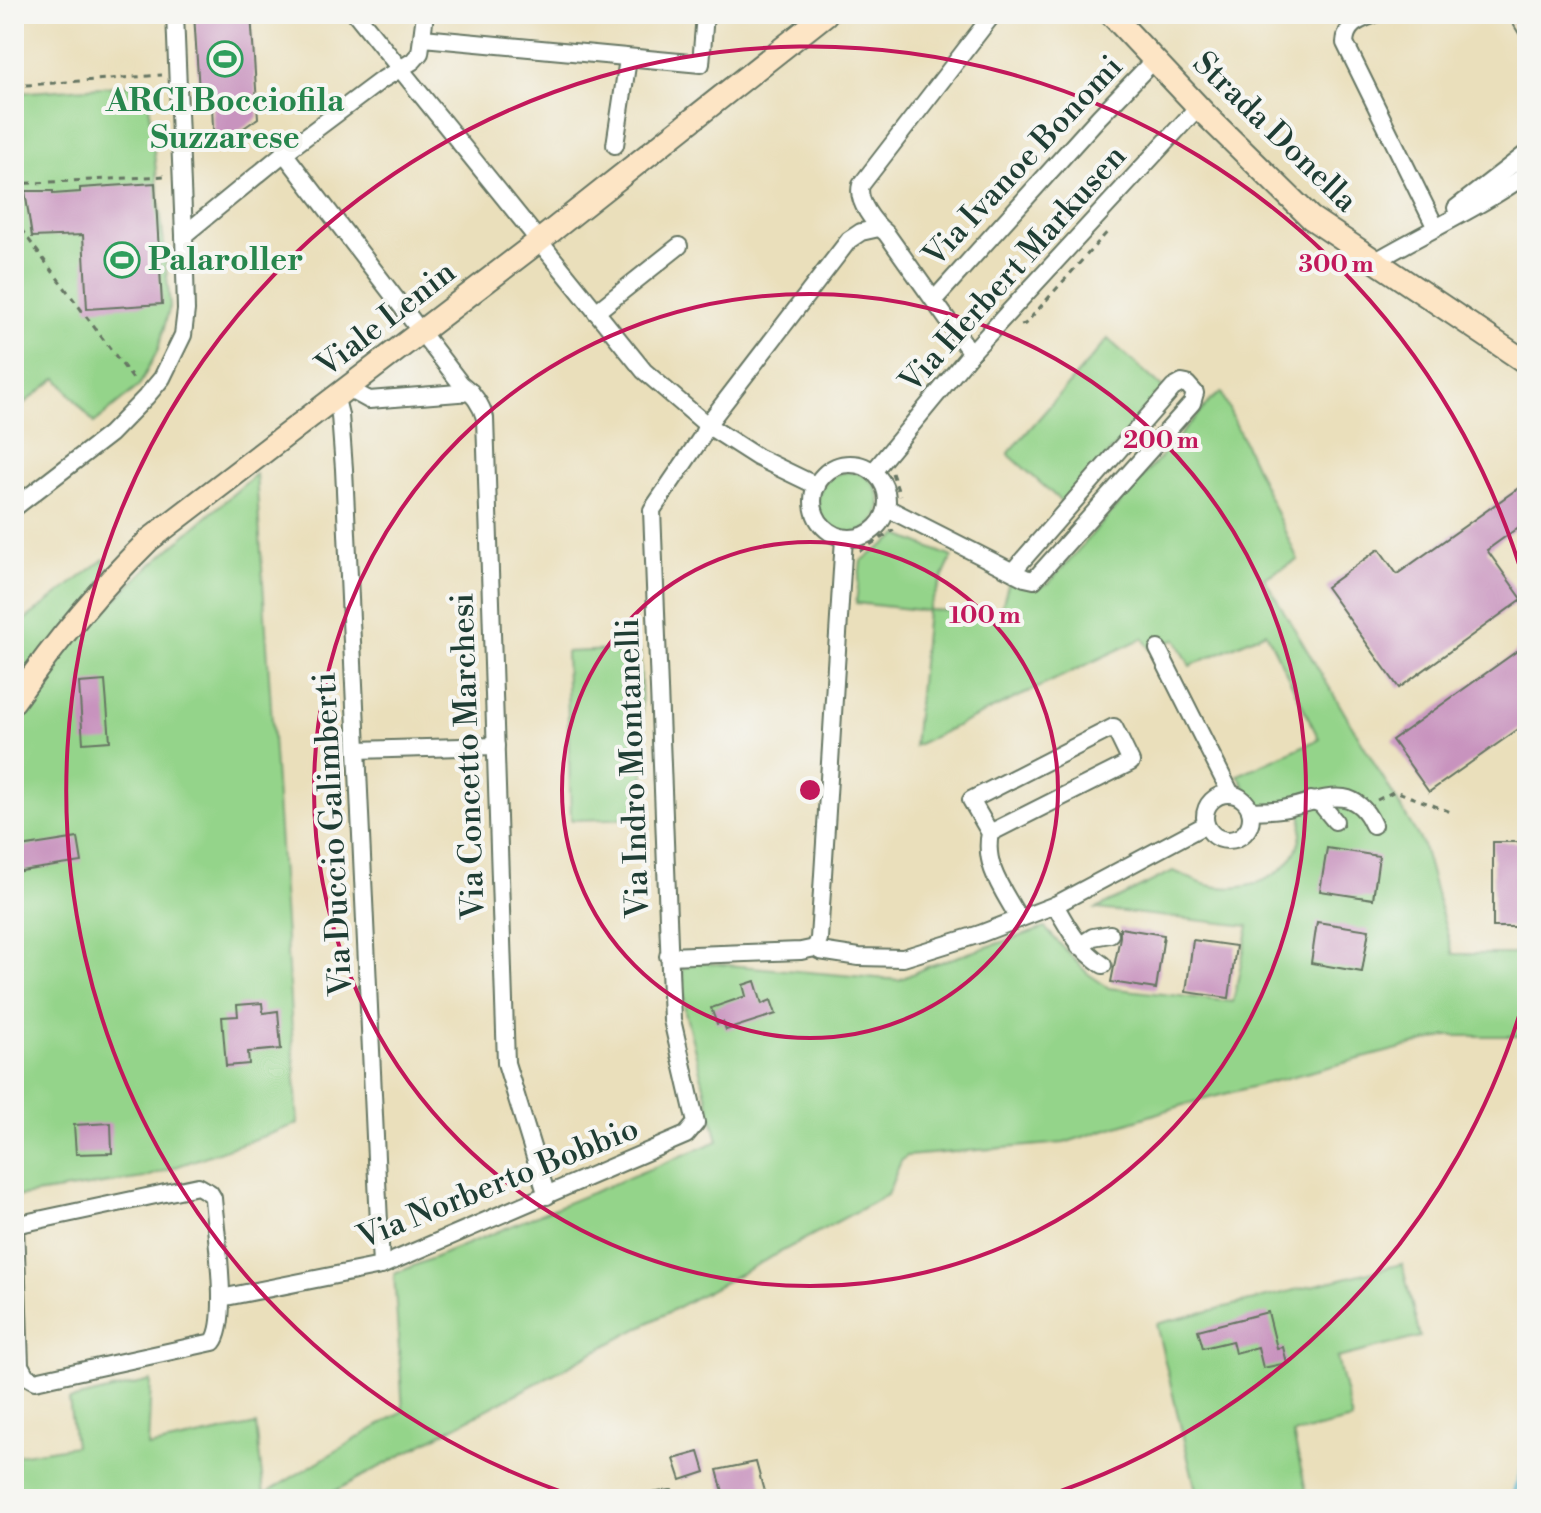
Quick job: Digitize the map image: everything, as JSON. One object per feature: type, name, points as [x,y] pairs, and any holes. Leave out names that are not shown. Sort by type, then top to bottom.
[{"type":"main road","name":"Viale Lenin","points":[[14,701],[51,648],[108,580],[149,540],[539,241],[826,14]]},
{"type":"main road","name":"Strada Donella","points":[[1115,15],[1198,107],[1316,222],[1527,363]]},
{"type":"street","points":[[14,508],[110,434],[162,378],[183,335],[186,310],[175,14]]},
{"type":"street","points":[[356,14],[644,371],[707,425],[757,457],[817,486]]},
{"type":"street","points":[[184,235],[284,153],[420,53],[425,14]]},
{"type":"street","points":[[423,38],[701,64],[705,14]]},
{"type":"street","points":[[851,238],[861,185],[993,14]]},
{"type":"street","points":[[1375,14],[1349,28],[1345,43],[1435,226]]},
{"type":"street","points":[[615,145],[628,59]]},
{"type":"street","name":"Via Ivanoe Bonomi","points":[[934,300],[1154,60]]},
{"type":"street","name":"Via Herbert Markusen","points":[[873,472],[971,353],[1198,107]]},
{"type":"street","name":"Via Concetto Marchesi","points":[[284,153],[461,384],[471,392],[485,418],[506,1063],[547,1196]]},
{"type":"street","points":[[1435,226],[1527,153]]},
{"type":"street","points":[[1374,262],[1527,177]]},
{"type":"street","points":[[860,198],[971,353]]},
{"type":"street","points":[[851,238],[879,228]]},
{"type":"street","name":"Via Indro Montanelli","points":[[696,1123],[672,1020],[652,510],[707,425],[851,238]]},
{"type":"street","points":[[596,312],[679,246]]},
{"type":"street","points":[[894,521],[885,487],[873,472],[863,467],[841,466],[823,477],[817,486],[814,508],[818,518],[834,534],[844,538],[867,534],[894,521],[1029,579],[1038,576],[1192,403],[1195,393],[1187,384],[1173,388],[1013,571]]},
{"type":"street","points":[[342,394],[369,400],[471,392]]},
{"type":"street","name":"Via Duccio Galimberti","points":[[342,394],[340,415],[381,1266]]},
{"type":"street","points":[[815,948],[819,939],[844,538]]},
{"type":"street","points":[[1158,649],[1231,794]]},
{"type":"street","points":[[990,833],[1131,762],[1114,727],[971,800],[990,833],[987,846],[989,863],[1019,919]]},
{"type":"street","points":[[357,750],[496,746]]},
{"type":"street","points":[[1231,794],[1243,800],[1250,811],[1246,831],[1234,839],[1214,836],[1205,825],[1207,805],[1218,796],[1231,794]]},
{"type":"street","points":[[1250,811],[1282,809],[1311,800],[1348,798],[1369,818]]},
{"type":"street","points":[[1311,800],[1321,804],[1335,821]]},
{"type":"street","points":[[668,956],[815,948],[859,957],[903,958],[1055,905],[1205,825]]},
{"type":"street","points":[[1055,905],[1079,946],[1103,965]]},
{"type":"street","points":[[1079,946],[1093,937],[1110,934]]},
{"type":"street","name":"Via Norberto Bobbio","points":[[221,1298],[381,1266],[686,1135],[696,1123]]},
{"type":"street","points":[[198,1186],[213,1198],[221,1298],[219,1335],[213,1342],[35,1381],[26,1376],[20,1365],[15,1225],[198,1186]]},
{"type":"lane","points":[[646,1499],[671,1495]]},
{"type":"path","points":[[14,86],[177,74]]},
{"type":"path","points":[[14,184],[182,175]]},
{"type":"path","points":[[14,220],[139,386]]},
{"type":"path","points":[[1015,327],[1025,324],[1115,223]]},
{"type":"path","points":[[858,552],[894,521],[901,507],[891,467]]},
{"type":"path","points":[[1369,818],[1370,805],[1395,791],[1451,812]]},
{"type":"green space","points":[[147,84],[170,306],[158,350],[139,386],[94,423],[57,378],[14,411],[14,93]]},
{"type":"green space","points":[[1108,339],[1165,390],[1064,504],[1008,454]]},
{"type":"green space","points":[[1221,392],[1298,560],[1264,578],[1422,843],[1453,954],[1527,954],[1527,1036],[1448,1036],[1190,1103],[1064,1143],[907,1156],[901,1161],[887,1195],[320,1499],[14,1499],[17,1455],[75,1446],[69,1400],[151,1381],[148,1447],[256,1425],[264,1494],[403,1411],[394,1274],[718,1141],[685,1012],[682,961],[899,980],[929,966],[1045,928],[1087,973],[1109,988],[1233,1002],[1249,926],[1096,909],[1173,871],[1207,885],[1251,885],[1277,872],[1296,850],[1301,835],[1302,810],[1262,818],[1238,775],[1319,739],[1266,632],[1190,666],[1176,639],[1150,650],[1143,638],[914,746],[927,611],[856,603],[861,561],[899,535],[952,557],[928,610],[1000,613],[1009,582],[1035,589],[1049,583]]},
{"type":"green space","points":[[849,472],[861,474],[871,481],[878,491],[878,515],[871,525],[861,532],[849,534],[837,532],[827,525],[820,515],[818,503],[820,491],[827,481],[837,474]]},
{"type":"green space","points":[[256,474],[298,1124],[144,1178],[14,1197],[14,628],[104,559],[111,604]]},
{"type":"green space","points":[[640,649],[645,818],[571,820],[566,652]]},
{"type":"green space","points":[[1402,1264],[1420,1337],[1337,1358],[1352,1420],[1293,1434],[1308,1499],[1198,1499],[1156,1324]]},
{"type":"building","name":"ARCI Bocciofila Suzzarese","points":[[194,14],[251,14],[258,118],[214,149],[212,106],[200,107]]},
{"type":"building","points":[[1507,14],[1527,14],[1527,47]]},
{"type":"building","name":"Palaroller","points":[[155,183],[162,304],[87,309],[83,235],[32,237],[25,191],[53,191],[53,194],[80,192],[80,188]]},
{"type":"building","points":[[1527,482],[1527,521],[1487,550],[1522,599],[1399,688],[1326,587],[1379,549],[1397,574]]},
{"type":"building","points":[[1527,644],[1527,723],[1429,792],[1392,740]]},
{"type":"building","points":[[105,681],[110,741],[83,743],[79,683]]},
{"type":"building","points":[[78,838],[82,862],[14,872],[14,848]]},
{"type":"building","points":[[1493,842],[1527,842],[1527,927],[1493,927]]},
{"type":"building","points":[[1327,848],[1379,856],[1373,899],[1320,891]]},
{"type":"building","points":[[1317,922],[1369,930],[1362,972],[1311,963]]},
{"type":"building","points":[[1120,928],[1164,935],[1156,989],[1111,982]]},
{"type":"building","points":[[1193,940],[1236,946],[1229,998],[1186,992]]},
{"type":"building","points":[[755,981],[762,1004],[771,1000],[776,1014],[726,1030],[723,1022],[717,1024],[711,1008],[746,996],[743,985]]},
{"type":"building","points":[[262,1003],[263,1013],[278,1011],[281,1049],[248,1052],[249,1064],[226,1066],[222,1017],[238,1016],[237,1005]]},
{"type":"building","points":[[111,1123],[112,1153],[76,1154],[74,1125]]},
{"type":"building","points":[[1268,1312],[1277,1348],[1283,1347],[1287,1363],[1263,1368],[1258,1347],[1235,1353],[1232,1341],[1203,1348],[1198,1330]]},
{"type":"building","points":[[699,1452],[705,1472],[681,1480],[674,1459]]},
{"type":"building","points":[[756,1462],[766,1499],[725,1499],[717,1470]]},
{"type":"waterway","points":[[1512,1499],[1527,1457]]},
{"type":"place","name":"ARCI Bocciofila Suzzarese","points":[[225,59]]},
{"type":"place","name":"Palaroller","points":[[122,260]]}]
